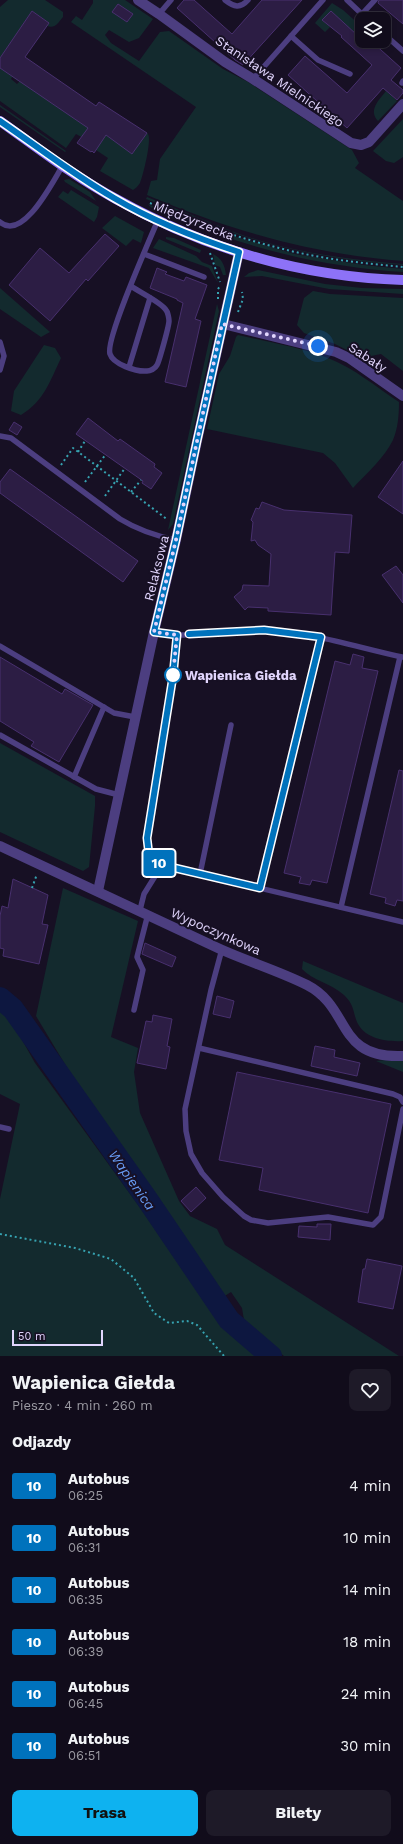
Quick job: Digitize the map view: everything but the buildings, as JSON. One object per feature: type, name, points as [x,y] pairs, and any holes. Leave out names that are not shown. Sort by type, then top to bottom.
[{"type":"main road","name":"Międzyrzecka","points":[[0,121],[115,199],[158,220],[239,252],[271,262],[313,271],[351,277],[403,280]]},
{"type":"street","name":"Stanisława Mielnickiego","points":[[138,0],[225,62],[356,145],[365,144],[372,139],[403,104]]},
{"type":"street","name":"Relaksowa","points":[[98,891],[135,717],[176,540],[222,324],[239,252]]},
{"type":"street","name":"Sabały","points":[[222,324],[336,352],[349,358],[403,396]]},
{"type":"street","name":"Wypoczynkowa","points":[[0,846],[222,949],[308,986],[323,996],[336,1012],[348,1034],[357,1045],[380,1055],[403,1056]]},
{"type":"lane","points":[[159,14],[171,0]]},
{"type":"lane","points":[[225,0],[233,6],[238,7],[248,0]]},
{"type":"lane","points":[[253,79],[323,0]]},
{"type":"lane","points":[[347,0],[360,12]]},
{"type":"lane","points":[[364,12],[375,0]]},
{"type":"lane","points":[[290,36],[318,60],[350,74]]},
{"type":"lane","points":[[391,40],[403,51]]},
{"type":"lane","points":[[0,222],[10,227],[17,226],[25,220],[35,209],[63,165]]},
{"type":"lane","points":[[131,286],[166,310],[169,322],[157,365],[150,370],[141,371],[116,361],[110,355],[108,346],[131,286],[158,220]]},
{"type":"lane","points":[[144,254],[204,277]]},
{"type":"lane","points":[[128,367],[150,298]]},
{"type":"lane","points":[[0,342],[4,356],[0,370]]},
{"type":"lane","points":[[0,436],[11,438],[120,519],[139,529],[158,536],[176,540]]},
{"type":"lane","points":[[154,632],[177,635],[264,630],[321,637],[402,657],[342,907]]},
{"type":"lane","points":[[177,635],[173,676],[147,838],[149,855],[162,865],[403,922]]},
{"type":"lane","points":[[260,888],[321,637]]},
{"type":"lane","points":[[0,646],[114,713],[135,717]]},
{"type":"lane","points":[[74,777],[104,707]]},
{"type":"lane","points":[[200,874],[231,725]]},
{"type":"lane","points":[[0,735],[96,789],[119,795]]},
{"type":"lane","points":[[134,1010],[143,970],[137,957],[144,912],[144,894],[162,865]]},
{"type":"lane","points":[[222,949],[198,1048],[186,1110],[186,1131],[191,1154],[202,1173],[223,1198],[251,1220],[268,1223],[328,1218],[373,1225],[380,1217],[403,1109]]},
{"type":"lane","points":[[198,1048],[393,1094],[400,1097],[403,1102]]},
{"type":"lane","points":[[0,1127],[9,1129]]},
{"type":"path","points":[[147,202],[213,227],[279,248],[336,260],[403,267]]},
{"type":"path","points":[[210,254],[220,280],[220,286]]},
{"type":"path","points":[[77,452],[85,441]]},
{"type":"path","points":[[56,471],[73,448],[168,520]]},
{"type":"path","points":[[80,489],[106,454]]},
{"type":"path","points":[[99,503],[125,468]]},
{"type":"path","points":[[131,492],[141,480]]},
{"type":"path","points":[[32,888],[41,865]]},
{"type":"path","points":[[0,1234],[75,1248],[111,1259],[134,1278],[154,1313],[168,1323],[187,1321],[197,1325],[224,1356]]},
{"type":"green space","points":[[8,0],[45,0],[63,12],[63,17],[56,25],[50,27],[47,26],[48,22],[32,11],[0,58],[0,7]]},
{"type":"green space","points":[[93,0],[125,0],[153,19],[139,38],[129,42],[109,30],[105,35],[111,43],[139,61],[160,32],[169,31],[223,69],[248,82],[352,150],[359,163],[355,168],[403,201],[403,261],[336,253],[272,239],[210,220],[147,195],[151,181],[157,180],[160,159],[196,107],[71,22],[76,16],[82,20],[93,3]]},
{"type":"green space","points":[[332,3],[355,21],[355,33],[331,11],[322,20],[330,27],[325,32],[315,23]]},
{"type":"green space","points":[[0,68],[19,79],[18,81],[12,77],[11,79],[17,84],[20,81],[86,121],[132,153],[147,133],[149,138],[148,150],[143,173],[138,186],[133,190],[100,171],[108,158],[96,150],[98,147],[96,145],[76,134],[66,148],[0,101]]},
{"type":"green space","points":[[386,91],[397,101],[378,121],[375,117],[374,109]]},
{"type":"green space","points":[[0,105],[66,151],[65,152],[0,107]]},
{"type":"green space","points":[[403,119],[403,157],[394,163],[386,161],[373,151]]},
{"type":"green space","points":[[69,179],[90,192],[96,201],[64,180]]},
{"type":"green space","points":[[71,190],[99,207],[97,217],[94,222],[58,197],[63,191],[68,194]]},
{"type":"green space","points":[[147,197],[212,223],[211,224],[146,199]]},
{"type":"green space","points":[[148,204],[210,228],[209,230],[166,216]]},
{"type":"green space","points":[[115,216],[144,232],[141,243],[133,239],[126,246],[102,228]]},
{"type":"green space","points":[[217,225],[261,241],[308,252],[403,265],[308,253],[262,242],[239,235],[216,227]]},
{"type":"green space","points":[[223,233],[295,254],[364,265],[403,269],[403,272],[310,260],[265,249],[220,235]]},
{"type":"green space","points":[[166,237],[174,238],[201,250],[200,253],[166,239]]},
{"type":"green space","points":[[159,239],[196,256],[202,262],[212,266],[218,283],[209,268],[153,248]]},
{"type":"green space","points":[[213,254],[219,258],[225,268],[226,275],[223,275],[220,267],[215,265]]},
{"type":"green space","points":[[258,270],[325,284],[362,288],[403,289],[403,294],[329,289],[262,276],[244,277],[249,273]]},
{"type":"green space","points":[[0,288],[50,332],[41,337],[0,309]]},
{"type":"green space","points":[[313,291],[330,294],[403,298],[403,371],[381,354],[366,357],[304,333],[297,325],[304,298]]},
{"type":"green space","points":[[217,304],[219,311],[173,524],[168,530]]},
{"type":"green space","points":[[238,335],[295,348],[338,362],[356,372],[399,402],[396,431],[390,446],[353,488],[335,463],[323,453],[207,429],[219,374],[230,356]]},
{"type":"green space","points":[[44,345],[55,348],[61,358],[46,390],[29,409],[21,415],[11,411],[14,391]]},
{"type":"green space","points":[[0,743],[95,796],[89,867],[83,871],[0,832]]},
{"type":"green space","points":[[63,888],[138,921],[111,1037],[138,1048],[134,1072],[140,1113],[179,1201],[190,1216],[217,1229],[225,1245],[399,1356],[284,1356],[259,1336],[244,1320],[242,1308],[231,1292],[223,1297],[150,1191],[105,1131],[36,1016]]},
{"type":"green space","points":[[303,961],[403,1003],[403,1041],[383,1040],[371,1036],[365,1032],[357,1022],[347,998],[339,991],[306,973],[302,969]]},
{"type":"green space","points":[[0,1007],[7,1013],[35,1063],[141,1209],[217,1320],[260,1356],[0,1356],[0,1199],[20,1104],[0,1094]]},
{"type":"green space","points":[[376,1061],[403,1061],[403,1072]]},
{"type":"waterway","name":"Wapienica","points":[[0,998],[13,1009],[147,1199],[229,1320],[271,1356]]},
{"type":"bus line","name":"10","points":[[0,121],[75,174],[115,199],[172,227],[239,252],[176,540],[154,632],[177,635],[173,676],[147,838],[149,855],[162,865],[260,888],[321,637],[264,630],[236,630],[189,634]]},
{"type":"place","name":"Wapienica Giełda","points":[[173,675]]},
{"type":"route","points":[[173,675],[177,635],[154,632],[176,540],[222,324],[318,346]]}]
